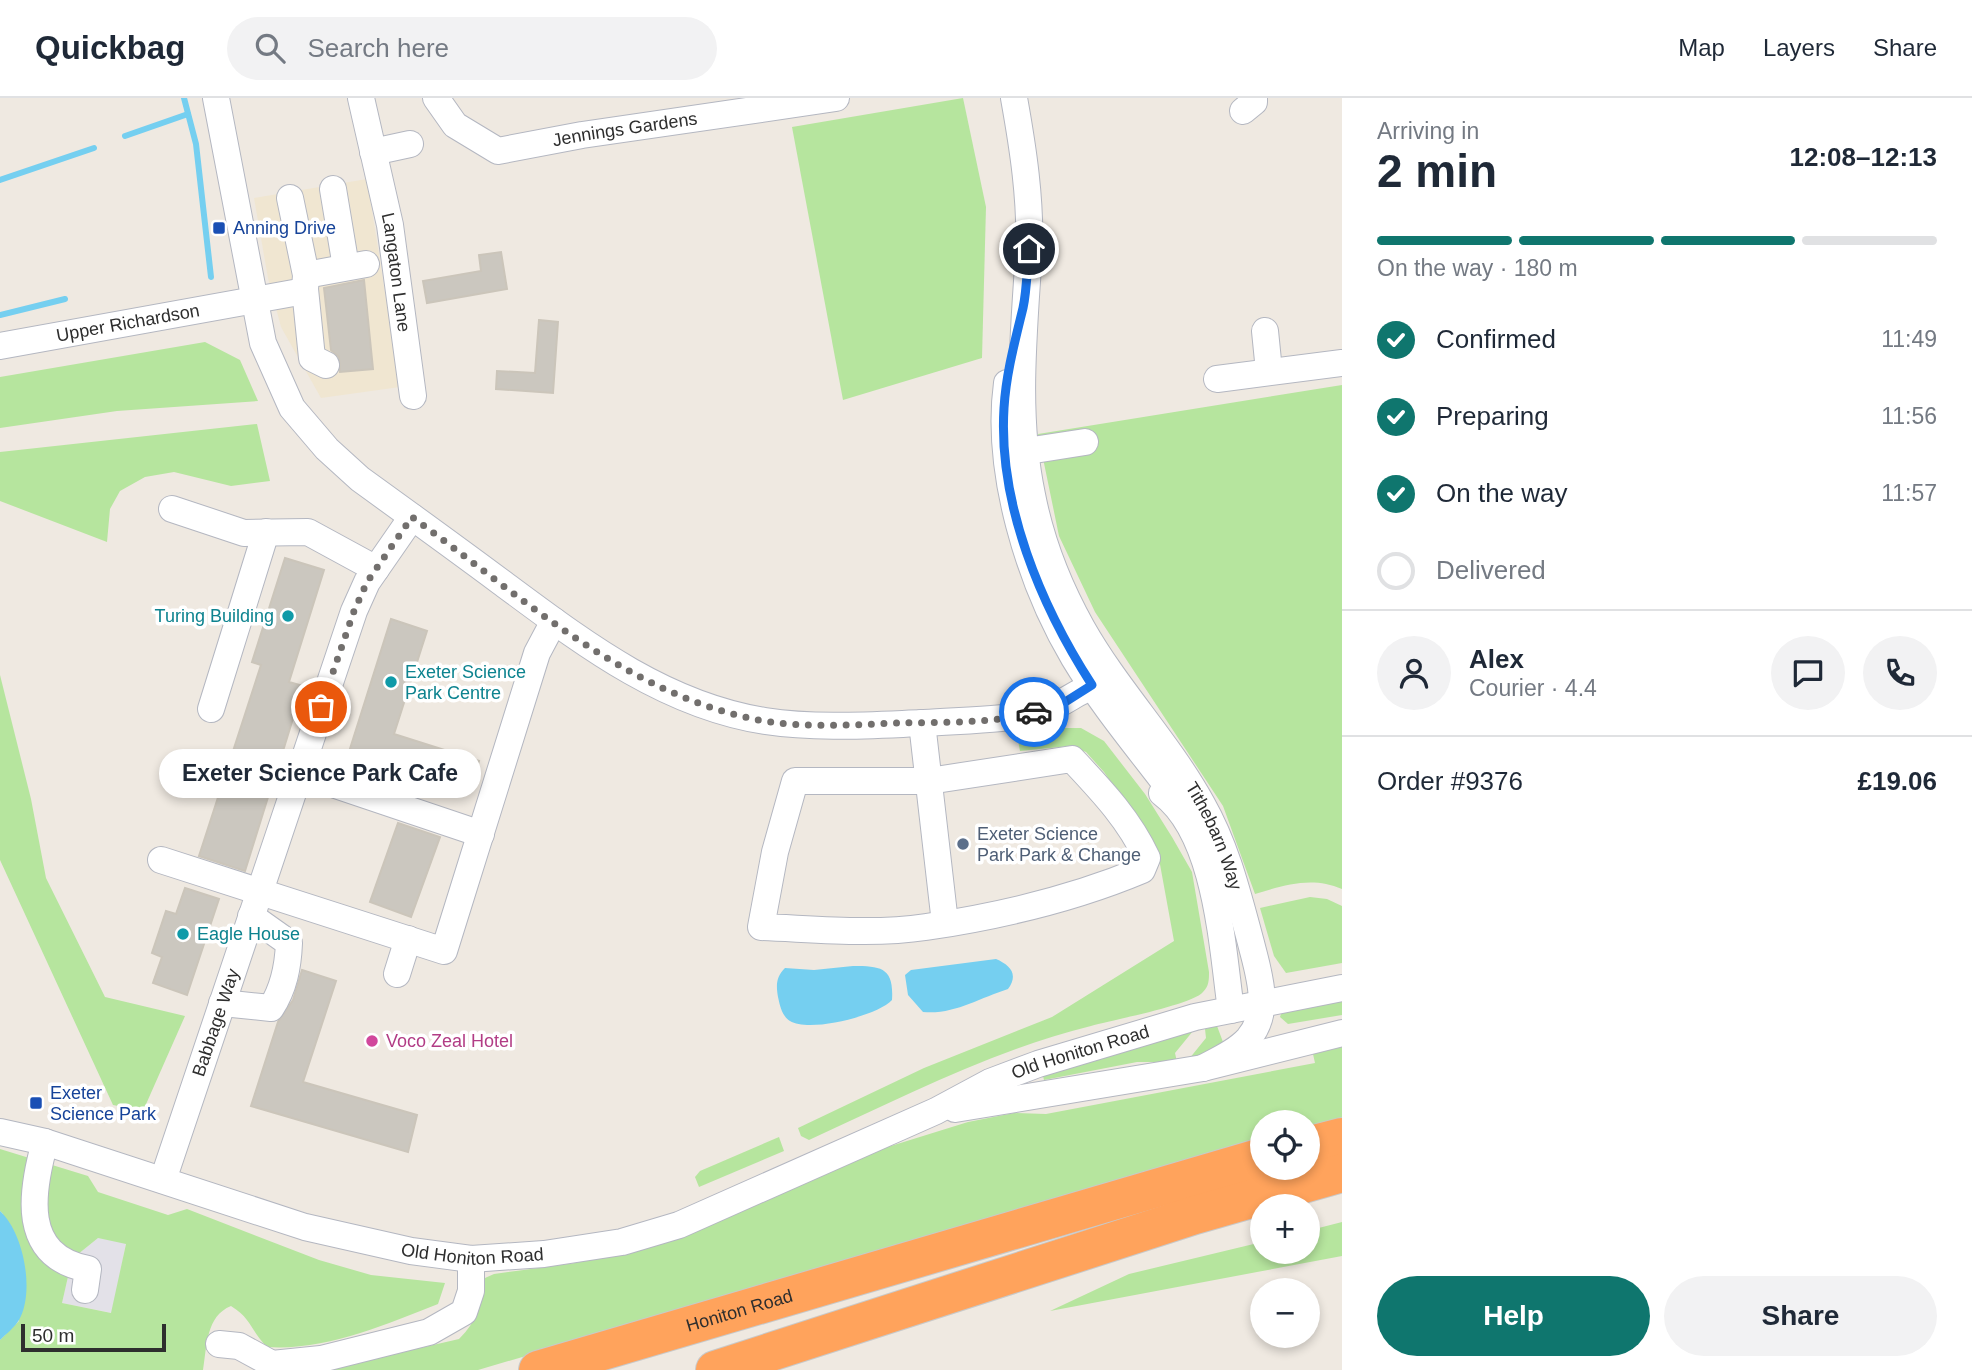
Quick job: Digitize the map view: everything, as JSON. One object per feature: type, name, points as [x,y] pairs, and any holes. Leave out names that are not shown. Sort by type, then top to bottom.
[{"type":"highway","points":[[1320,1143],[1342,1137]]},
{"type":"highway","name":"Honiton Road","points":[[538,1370],[1250,1161]]},
{"type":"highway","points":[[715,1370],[947,1293],[1342,1173]]},
{"type":"street","points":[[216,98],[263,343],[292,408],[342,463],[407,524],[624,669],[680,697],[730,713],[803,726],[922,723],[1022,716],[1062,704],[1092,685],[1108,684],[1122,691]]},
{"type":"street","name":"Langaton Lane","points":[[361,98],[390,225],[413,396]]},
{"type":"street","name":"Jennings Gardens","points":[[436,98],[455,125],[498,151],[771,103],[836,98]]},
{"type":"street","name":"Tithebarn Way","points":[[1014,98],[1027,191],[1029,249],[1023,306],[1014,335],[1004,407],[1043,538],[1082,629],[1095,670],[1092,685]]},
{"type":"street","points":[[373,152],[410,144]]},
{"type":"street","name":"Upper Richardson","points":[[0,346],[254,300],[356,265],[333,189]]},
{"type":"street","points":[[290,198],[312,358],[326,365]]},
{"type":"street","points":[[1265,331],[1269,371]]},
{"type":"street","points":[[1217,379],[1342,363]]},
{"type":"street","points":[[1016,453],[1085,442]]},
{"type":"street","name":"Tithebarn Way","points":[[1016,453],[1021,533],[1034,571],[1073,655],[1092,685],[1168,787],[1198,845],[1217,913],[1231,1010]]},
{"type":"street","points":[[172,509],[244,533],[308,532],[376,569]]},
{"type":"street","name":"Babbage Way","points":[[163,1180],[255,904],[289,769],[354,611],[376,569],[407,524]]},
{"type":"street","points":[[211,709],[266,532]]},
{"type":"street","points":[[161,860],[255,904],[408,939],[444,951],[537,653],[554,621]]},
{"type":"street","name":"Tithebarn Way","points":[[1082,629],[1122,691],[1160,739],[1217,832],[1242,906],[1259,1014]]},
{"type":"street","name":"Tithebarn Way","points":[[1062,704],[1087,710],[1112,729],[1160,792],[1174,802]]},
{"type":"street","points":[[922,723],[945,923]]},
{"type":"street","points":[[1072,759],[1121,812],[1147,858],[1142,870],[1108,884],[1015,911],[945,923],[925,927],[844,930],[761,928],[775,852],[794,781],[929,781],[1072,759]]},
{"type":"street","points":[[289,769],[481,834]]},
{"type":"street","points":[[222,1003],[271,1009],[280,994],[288,965],[289,943],[255,904]]},
{"type":"street","points":[[397,974],[408,939]]},
{"type":"street","points":[[1231,1010],[1239,1018],[1342,988]]},
{"type":"street","name":"Old Honiton Road","points":[[0,1132],[46,1142],[305,1227],[411,1251],[471,1259],[544,1254],[622,1242],[679,1225],[936,1111],[990,1082],[1116,1039],[1231,1010]]},
{"type":"street","points":[[1259,1014],[1287,1032],[1342,1027]]},
{"type":"street","name":"Old Honiton Road","points":[[1203,1068],[1249,1038],[1259,1014]]},
{"type":"street","name":"Old Honiton Road","points":[[936,1111],[1203,1068],[1342,1033]]},
{"type":"street","points":[[46,1142],[32,1199],[38,1227],[60,1261],[88,1269],[85,1290]]},
{"type":"street","points":[[219,1344],[239,1346],[251,1355],[272,1364],[321,1359],[429,1332],[464,1312],[471,1291],[471,1259]]},
{"type":"shaded area","points":[[367,179],[400,387],[321,398],[281,327],[268,278],[254,198]]},
{"type":"shaded area","points":[[98,1238],[126,1243],[112,1313],[62,1303],[72,1259]]},
{"type":"green space","points":[[963,98],[986,207],[982,358],[843,400],[792,127]]},
{"type":"green space","points":[[205,342],[240,360],[258,401],[117,411],[0,428],[0,377]]},
{"type":"green space","points":[[1342,385],[1342,889],[1309,882],[1255,894],[1223,806],[1095,612],[1059,536],[1038,434]]},
{"type":"green space","points":[[257,424],[270,481],[231,486],[174,472],[145,477],[120,491],[110,509],[107,542],[0,501],[0,452]]},
{"type":"green space","points":[[0,675],[31,799],[46,878],[105,997],[185,1016],[143,1111],[113,1105],[0,860]]},
{"type":"green space","points":[[1057,728],[1081,728],[1104,741],[1145,794],[1192,872],[1209,972],[1209,980],[1203,992],[1184,1002],[1019,1048],[948,1076],[809,1140],[801,1136],[798,1128],[924,1068],[1052,1017],[1174,941],[1157,848],[1104,772],[1086,752],[1070,746],[1020,751],[1017,735]]},
{"type":"green space","points":[[1310,897],[1327,899],[1342,906],[1342,963],[1286,973],[1274,956],[1260,908]]},
{"type":"green space","points":[[1342,999],[1342,1015],[1288,1024],[1280,1017],[1282,1011]]},
{"type":"green space","points":[[1217,1026],[1223,1042],[1213,1053],[1189,1059],[1206,1038],[1205,1029]]},
{"type":"green space","points":[[1193,1031],[1175,1053],[1177,1062],[1137,1062],[1044,1080],[1043,1076]]},
{"type":"green space","points":[[1342,1047],[1342,1119],[1320,1125],[1320,1110],[1250,1110],[1250,1144],[478,1370],[325,1370],[459,1339],[480,1304],[485,1278],[494,1274],[575,1263],[631,1251],[878,1150],[968,1122],[1014,1113],[1046,1114],[1315,1063],[1313,1054]]},
{"type":"green space","points":[[779,1137],[784,1151],[699,1187],[695,1177],[700,1171]]},
{"type":"green space","points":[[0,1149],[88,1176],[98,1192],[168,1215],[187,1209],[319,1260],[371,1275],[445,1283],[438,1304],[354,1335],[311,1345],[267,1347],[243,1316],[231,1306],[212,1324],[203,1370],[0,1370],[0,1340],[19,1321],[3,1214],[0,1211]],"holes":[[[98,1238],[126,1244],[111,1313],[62,1303],[72,1259]]]},
{"type":"green space","points":[[1342,1222],[1342,1256],[1320,1260],[1320,1228]]},
{"type":"green space","points":[[1250,1245],[1250,1264],[1300,1264],[1050,1311],[1129,1274]]},
{"type":"water","points":[[996,959],[1005,964],[1013,974],[1008,989],[956,1008],[934,1012],[923,1012],[908,995],[905,975],[911,970]]},
{"type":"water","points":[[853,966],[879,968],[884,971],[891,981],[892,1000],[872,1012],[827,1024],[799,1024],[785,1016],[777,985],[785,968],[814,970]]},
{"type":"water","points":[[0,1211],[15,1233],[21,1248],[26,1294],[19,1320],[0,1340]]},
{"type":"building","points":[[501,252],[507,289],[427,303],[423,281],[481,271],[479,255]]},
{"type":"building","points":[[364,280],[373,369],[340,372],[339,357],[331,350],[324,288]]},
{"type":"building","points":[[539,320],[558,322],[553,393],[496,389],[497,371],[535,373]]},
{"type":"building","points":[[285,558],[324,570],[289,682],[303,686],[283,751],[269,754],[264,762],[267,776],[273,781],[245,871],[199,856],[261,665],[252,662]]},
{"type":"building","name":"Exeter Science Park Centre","points":[[391,619],[427,631],[394,734],[479,761],[469,793],[348,755]]},
{"type":"building","points":[[398,823],[440,837],[411,917],[370,902]]},
{"type":"building","name":"Eagle House","points":[[185,888],[219,899],[187,995],[153,983],[162,957],[152,953],[166,911],[176,914]]},
{"type":"building","points":[[302,970],[336,981],[303,1082],[417,1115],[408,1152],[251,1106],[278,1022],[293,1000]]},
{"type":"waterway","points":[[184,98],[196,144],[211,277]]},
{"type":"waterway","points":[[125,136],[188,114]]},
{"type":"waterway","points":[[0,180],[94,148]]},
{"type":"waterway","points":[[0,315],[65,299]]},
{"type":"way so far","points":[[321,707],[354,611],[367,582],[412,517],[624,669],[680,697],[730,713],[803,726],[922,723],[1022,716],[1034,712]]},
{"type":"place","name":"Anning Drive","points":[[219,228]]},
{"type":"place","name":"Turing Building","points":[[288,616]]},
{"type":"place","name":"Exeter Science Park Centre","points":[[391,682]]},
{"type":"place","name":"Exeter Science Park Cafe","points":[[321,707]]},
{"type":"place","name":"Exeter Science Park Park & Change","points":[[963,844]]},
{"type":"place","name":"Eagle House","points":[[183,934]]},
{"type":"place","name":"Voco Zeal Hotel","points":[[372,1041]]},
{"type":"place","name":"Exeter Science Park","points":[[36,1103]]},
{"type":"route","points":[[1029,249],[1023,306],[1014,335],[1004,407],[1006,455],[1021,533],[1034,571],[1073,655],[1092,685],[1062,704],[1034,712]]}]
